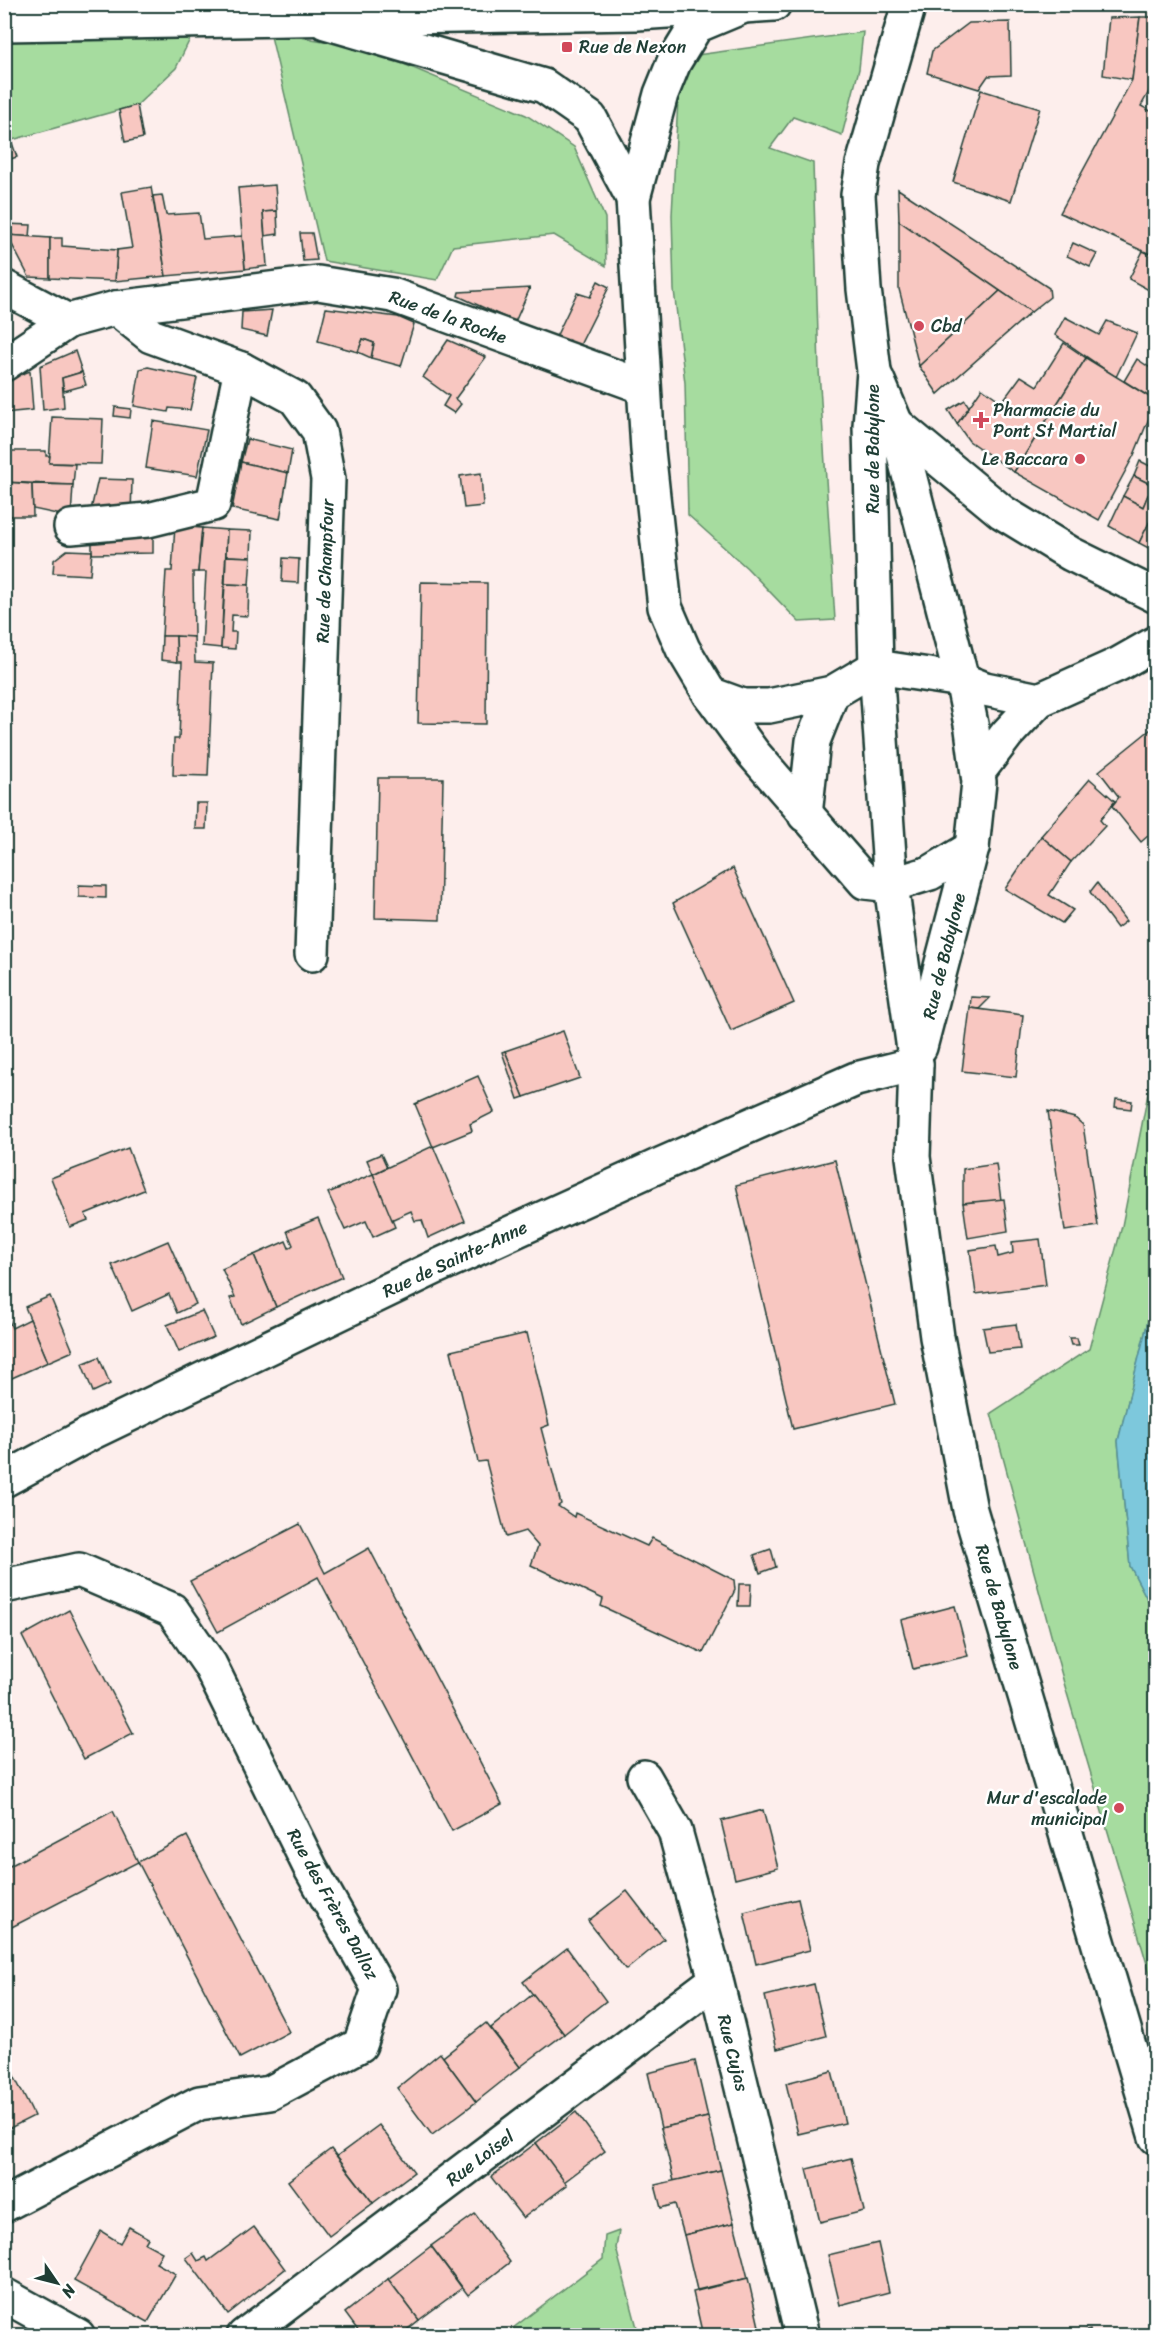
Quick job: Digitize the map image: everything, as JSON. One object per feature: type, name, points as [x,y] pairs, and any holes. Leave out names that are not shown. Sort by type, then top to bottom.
[{"type":"street","points":[[4,24],[739,8],[774,4]]},
{"type":"street","points":[[874,371],[864,289],[858,195],[863,164],[909,4]]},
{"type":"street","points":[[739,8],[696,26],[674,62],[661,94],[633,198],[644,387],[665,607],[683,649],[710,694],[753,753],[866,882],[891,885]]},
{"type":"street","points":[[315,19],[544,86],[590,118],[633,198]]},
{"type":"street","name":"Rue de la Roche","points":[[4,364],[68,321],[116,308],[318,283],[392,295],[644,387]]},
{"type":"street","points":[[4,287],[68,321]]},
{"type":"street","name":"Rue de Champfour","points":[[116,308],[151,336],[241,369],[295,398],[319,431],[328,479],[312,954]]},
{"type":"street","points":[[71,527],[148,520],[213,504],[241,369]]},
{"type":"street","name":"Rue de Babylone","points":[[874,371],[896,424],[962,680],[972,729],[979,782],[972,848],[916,1064]]},
{"type":"street","name":"Rue de Babylone","points":[[874,371],[870,426],[876,667],[891,885],[916,1064],[913,1157],[937,1336],[970,1510],[1155,2138]]},
{"type":"street","points":[[896,424],[1002,512],[1071,554],[1155,596]]},
{"type":"street","points":[[978,772],[1007,734],[1039,700],[1119,664],[1155,643]]},
{"type":"street","points":[[710,694],[743,706],[769,706],[832,693],[876,667],[962,680],[985,689],[1039,700]]},
{"type":"street","points":[[806,816],[813,741],[832,693]]},
{"type":"street","name":"Rue de Babylone","points":[[891,885],[930,873],[972,848]]},
{"type":"street","name":"Rue de Sainte-Anne","points":[[4,1480],[91,1433],[436,1267],[856,1079],[916,1064]]},
{"type":"street","name":"Rue des Frères Dalloz","points":[[4,1586],[79,1570],[172,1610],[210,1665],[310,1867],[379,1989],[360,2046],[270,2093],[199,2103],[4,2205]]},
{"type":"street","name":"Rue Cujas","points":[[644,1777],[675,1831],[716,1980],[802,2336]]},
{"type":"street","name":"Rue Loisel","points":[[244,2336],[716,1980]]},
{"type":"street","points":[[4,2295],[78,2336]]},
{"type":"green space","points":[[270,32],[365,48],[526,115],[574,147],[605,218],[606,266],[554,235],[453,246],[437,280],[324,261]]},
{"type":"green space","points":[[863,32],[859,69],[842,135],[793,117],[770,148],[813,163],[819,370],[835,620],[799,622],[747,568],[688,515],[685,383],[674,290],[672,215],[679,80],[697,55]]},
{"type":"green space","points":[[68,37],[190,39],[176,68],[137,105],[5,142],[4,39]]},
{"type":"green space","points":[[1155,1058],[1155,1293],[1118,1441],[1130,1566],[1155,1614],[1155,1991],[1064,1683],[991,1413],[1089,1349],[1122,1226]]},
{"type":"green space","points":[[619,2231],[616,2248],[639,2335],[504,2335],[603,2259],[605,2236]]},
{"type":"water","points":[[1155,1293],[1155,1614],[1130,1566],[1118,1441]]},
{"type":"building","points":[[1140,17],[1132,80],[1103,75],[1109,18]]},
{"type":"building","points":[[1140,17],[1156,17],[1156,79],[1141,106],[1156,114],[1156,257],[1060,213],[1132,80]]},
{"type":"building","points":[[1010,22],[1011,75],[988,76],[979,89],[927,73],[932,51],[969,23]]},
{"type":"building","points":[[981,90],[1040,108],[1011,201],[953,182]]},
{"type":"building","points":[[137,105],[143,138],[125,142],[119,110]]},
{"type":"building","points":[[11,140],[17,157],[4,161],[4,142]]},
{"type":"building","points":[[275,185],[277,211],[263,212],[267,266],[245,269],[238,188]]},
{"type":"building","points":[[151,187],[166,276],[115,281],[117,250],[132,248],[122,192]]},
{"type":"building","points":[[898,189],[1049,288],[1050,297],[1031,312],[899,221]]},
{"type":"building","points":[[162,195],[166,215],[199,213],[203,239],[242,236],[245,269],[166,276],[153,196]]},
{"type":"building","points":[[277,211],[278,234],[265,236],[263,212]]},
{"type":"building","points":[[899,221],[1000,291],[919,366],[899,289]]},
{"type":"building","points":[[4,224],[31,225],[30,237],[7,235]]},
{"type":"building","points":[[300,233],[312,233],[317,260],[303,261]]},
{"type":"building","points":[[7,235],[50,238],[50,278],[29,277]]},
{"type":"building","points":[[50,238],[62,238],[62,246],[117,250],[115,281],[50,278]]},
{"type":"building","points":[[1073,243],[1097,254],[1090,267],[1067,256]]},
{"type":"building","points":[[1143,251],[1156,257],[1156,294],[1129,279]]},
{"type":"building","points":[[598,281],[609,287],[577,351],[554,341],[577,293],[590,297]]},
{"type":"building","points":[[530,288],[515,322],[458,296],[459,292]]},
{"type":"building","points":[[1000,291],[1031,312],[938,394],[919,366]]},
{"type":"building","points":[[326,308],[398,317],[414,324],[401,366],[371,358],[374,343],[363,339],[358,352],[318,341]]},
{"type":"building","points":[[272,310],[267,336],[241,330],[242,312]]},
{"type":"building","points":[[1065,317],[1099,335],[1107,321],[1137,333],[1116,377],[1055,335]]},
{"type":"building","points":[[363,339],[374,343],[371,358],[358,352]]},
{"type":"building","points":[[448,340],[486,357],[455,399],[461,404],[454,413],[443,406],[449,396],[423,377]]},
{"type":"building","points":[[1064,343],[1086,358],[1014,472],[969,441],[957,424],[982,388],[1002,402],[1021,376],[1037,386]]},
{"type":"building","points":[[75,351],[82,372],[62,378],[64,407],[43,410],[40,366]]},
{"type":"building","points":[[1086,358],[1156,401],[1134,455],[1099,520],[1014,472]]},
{"type":"building","points":[[1137,359],[1156,372],[1156,401],[1124,381]]},
{"type":"building","points":[[148,367],[197,378],[190,410],[169,408],[168,412],[134,406],[140,369]]},
{"type":"building","points":[[30,371],[33,410],[4,413],[4,381]]},
{"type":"building","points":[[82,372],[86,385],[64,391],[62,378]]},
{"type":"building","points":[[965,400],[969,407],[957,424],[948,410]]},
{"type":"building","points":[[115,407],[131,409],[130,418],[114,416]]},
{"type":"building","points":[[52,417],[103,419],[101,464],[49,463]]},
{"type":"building","points":[[153,421],[207,430],[197,476],[146,468]]},
{"type":"building","points":[[247,439],[292,450],[288,473],[241,462]]},
{"type":"building","points":[[4,451],[46,451],[46,456],[50,456],[49,463],[75,464],[73,485],[4,482]]},
{"type":"building","points":[[1140,461],[1156,469],[1156,487],[1134,476]]},
{"type":"building","points":[[241,462],[288,473],[280,519],[232,509]]},
{"type":"building","points":[[481,473],[483,506],[464,508],[460,476]]},
{"type":"building","points":[[1134,476],[1156,487],[1156,494],[1148,495],[1143,507],[1123,496]]},
{"type":"building","points":[[98,479],[132,480],[131,514],[90,514]]},
{"type":"building","points":[[4,482],[32,484],[33,516],[4,516]]},
{"type":"building","points":[[32,484],[73,485],[71,517],[33,509]]},
{"type":"building","points":[[1153,493],[1156,509],[1139,543],[1109,526],[1123,496],[1143,507],[1148,495]]},
{"type":"building","points":[[1156,509],[1156,552],[1139,543]]},
{"type":"building","points":[[175,526],[202,528],[198,572],[193,572],[194,637],[162,636],[166,571],[172,571]]},
{"type":"building","points":[[153,527],[153,553],[92,554],[92,531]]},
{"type":"building","points":[[202,528],[227,530],[221,648],[202,646],[206,572],[198,572]]},
{"type":"building","points":[[227,530],[252,531],[251,557],[226,556]]},
{"type":"building","points":[[67,550],[92,551],[90,575],[53,573],[54,560]]},
{"type":"building","points":[[226,556],[251,557],[249,585],[225,584]]},
{"type":"building","points":[[283,558],[299,559],[298,583],[282,582]]},
{"type":"building","points":[[421,582],[487,583],[486,724],[418,723]]},
{"type":"building","points":[[225,584],[249,585],[248,616],[232,615],[231,632],[236,632],[235,649],[221,648]]},
{"type":"building","points":[[162,636],[176,636],[177,662],[161,660]]},
{"type":"building","points":[[176,636],[194,637],[195,662],[213,663],[208,776],[173,775],[174,739],[179,739],[182,662],[177,662]]},
{"type":"building","points":[[1156,725],[1156,829],[1141,842],[1112,806],[1119,797],[1099,771]]},
{"type":"building","points":[[378,778],[443,778],[440,920],[375,918]]},
{"type":"building","points":[[1090,779],[1115,801],[1100,820],[1105,826],[1071,862],[1041,836]]},
{"type":"building","points":[[196,803],[207,803],[206,829],[195,829]]},
{"type":"building","points":[[1041,836],[1071,862],[1049,895],[1073,910],[1062,923],[1005,889]]},
{"type":"building","points":[[733,868],[794,1003],[731,1031],[673,903]]},
{"type":"building","points":[[1097,883],[1126,921],[1117,928],[1090,892]]},
{"type":"building","points":[[79,885],[106,886],[106,898],[79,897]]},
{"type":"building","points":[[971,997],[990,998],[979,1009],[970,1008]]},
{"type":"building","points":[[970,1008],[1023,1015],[1016,1077],[962,1071]]},
{"type":"building","points":[[563,1031],[580,1078],[524,1097],[505,1051]]},
{"type":"building","points":[[505,1051],[524,1097],[518,1099],[502,1052]]},
{"type":"building","points":[[478,1076],[494,1112],[470,1124],[472,1131],[433,1147],[415,1104]]},
{"type":"building","points":[[1116,1099],[1132,1101],[1131,1109],[1115,1107]]},
{"type":"building","points":[[1048,1111],[1075,1118],[1083,1125],[1098,1226],[1065,1231]]},
{"type":"building","points":[[433,1146],[465,1221],[428,1238],[422,1220],[415,1221],[411,1211],[391,1220],[373,1174]]},
{"type":"building","points":[[128,1148],[144,1190],[85,1214],[88,1220],[70,1227],[51,1178]]},
{"type":"building","points":[[381,1154],[387,1167],[373,1174],[367,1160]]},
{"type":"building","points":[[835,1160],[895,1404],[793,1429],[736,1185]]},
{"type":"building","points":[[996,1164],[1001,1200],[963,1203],[963,1169]]},
{"type":"building","points":[[373,1174],[395,1227],[373,1237],[366,1221],[345,1230],[328,1193]]},
{"type":"building","points":[[1004,1199],[1008,1231],[968,1238],[963,1203]]},
{"type":"building","points":[[318,1218],[342,1277],[276,1307],[254,1255],[286,1241],[289,1248],[293,1245],[287,1231]]},
{"type":"building","points":[[1040,1239],[1046,1285],[976,1294],[970,1250],[996,1246],[998,1257],[1013,1253],[1012,1242]]},
{"type":"building","points":[[168,1241],[196,1304],[177,1313],[169,1294],[132,1311],[112,1265]]},
{"type":"building","points":[[254,1255],[276,1307],[241,1324],[230,1298],[235,1297],[222,1269]]},
{"type":"building","points":[[50,1296],[73,1351],[48,1362],[25,1307]]},
{"type":"building","points":[[5,1311],[12,1328],[30,1319],[48,1362],[5,1381]]},
{"type":"building","points":[[202,1311],[214,1337],[179,1352],[167,1325]]},
{"type":"building","points":[[1016,1324],[1020,1349],[988,1352],[983,1328]]},
{"type":"building","points":[[527,1333],[549,1425],[541,1428],[561,1504],[558,1506],[574,1517],[575,1513],[647,1546],[652,1538],[734,1580],[735,1590],[703,1653],[601,1606],[603,1599],[531,1565],[538,1546],[525,1531],[506,1537],[486,1461],[478,1462],[451,1351]]},
{"type":"building","points":[[1069,1338],[1077,1338],[1079,1345],[1071,1345]]},
{"type":"building","points":[[99,1357],[110,1384],[93,1392],[82,1364]]},
{"type":"building","points":[[300,1524],[325,1573],[369,1548],[502,1804],[452,1831],[318,1577],[218,1632],[190,1581]]},
{"type":"building","points":[[771,1549],[776,1567],[760,1573],[754,1555]]},
{"type":"building","points":[[739,1584],[751,1584],[750,1606],[738,1606]]},
{"type":"building","points":[[955,1606],[968,1656],[913,1669],[901,1620]]},
{"type":"building","points":[[69,1610],[133,1733],[84,1759],[22,1636]]},
{"type":"building","points":[[763,1810],[778,1868],[735,1879],[721,1821]]},
{"type":"building","points":[[113,1811],[138,1862],[4,1931],[4,1869]]},
{"type":"building","points":[[187,1836],[289,2032],[240,2058],[138,1862]]},
{"type":"building","points":[[627,1891],[664,1939],[626,1970],[588,1921]]},
{"type":"building","points":[[798,1899],[810,1950],[756,1964],[744,1912]]},
{"type":"building","points":[[567,1948],[606,2001],[564,2034],[523,1982]]},
{"type":"building","points":[[814,1984],[826,2036],[777,2049],[765,1996]]},
{"type":"building","points":[[533,1994],[564,2034],[520,2067],[491,2028]]},
{"type":"building","points":[[486,2023],[520,2067],[476,2102],[443,2057]]},
{"type":"building","points":[[440,2053],[476,2102],[432,2135],[397,2088]]},
{"type":"building","points":[[695,2061],[708,2117],[661,2128],[648,2073]]},
{"type":"building","points":[[9,2066],[34,2116],[4,2131],[4,2068]]},
{"type":"building","points":[[832,2071],[845,2123],[798,2134],[786,2083]]},
{"type":"building","points":[[576,2112],[605,2151],[564,2182],[536,2143]]},
{"type":"building","points":[[708,2117],[721,2170],[674,2181],[661,2128]]},
{"type":"building","points":[[379,2125],[414,2172],[373,2203],[337,2156]]},
{"type":"building","points":[[536,2143],[567,2185],[523,2218],[491,2177]]},
{"type":"building","points":[[331,2149],[373,2203],[329,2236],[288,2181]]},
{"type":"building","points":[[851,2158],[864,2211],[820,2222],[807,2169]]},
{"type":"building","points":[[721,2170],[734,2223],[684,2235],[675,2204],[661,2208],[655,2185]]},
{"type":"building","points":[[475,2214],[510,2262],[468,2295],[431,2246]]},
{"type":"building","points":[[734,2223],[748,2278],[697,2290],[684,2235]]},
{"type":"building","points":[[129,2227],[148,2238],[145,2243],[162,2252],[156,2263],[176,2274],[148,2322],[74,2281],[101,2231],[120,2243]]},
{"type":"building","points":[[254,2227],[285,2269],[228,2314],[186,2258],[193,2253],[198,2261],[206,2257],[208,2261]]},
{"type":"building","points":[[878,2243],[889,2292],[840,2305],[828,2255]]},
{"type":"building","points":[[431,2246],[462,2288],[419,2320],[388,2279]]},
{"type":"building","points":[[748,2278],[760,2331],[744,2336],[703,2336],[693,2292]]},
{"type":"building","points":[[388,2279],[419,2320],[399,2336],[362,2336],[345,2313]]},
{"type":"building","points":[[1090,2330],[1091,2336],[1068,2336]]},
{"type":"building","points":[[760,2331],[761,2336],[744,2336]]},
{"type":"place","name":"Rue de Nexon","points":[[567,47]]},
{"type":"place","name":"Cbd","points":[[919,326]]},
{"type":"place","name":"Pharmacie du Pont St Martial","points":[[981,420]]},
{"type":"place","name":"Le Baccara","points":[[1080,459]]},
{"type":"place","name":"Mur d'escalade municipal","points":[[1119,1808]]}]
